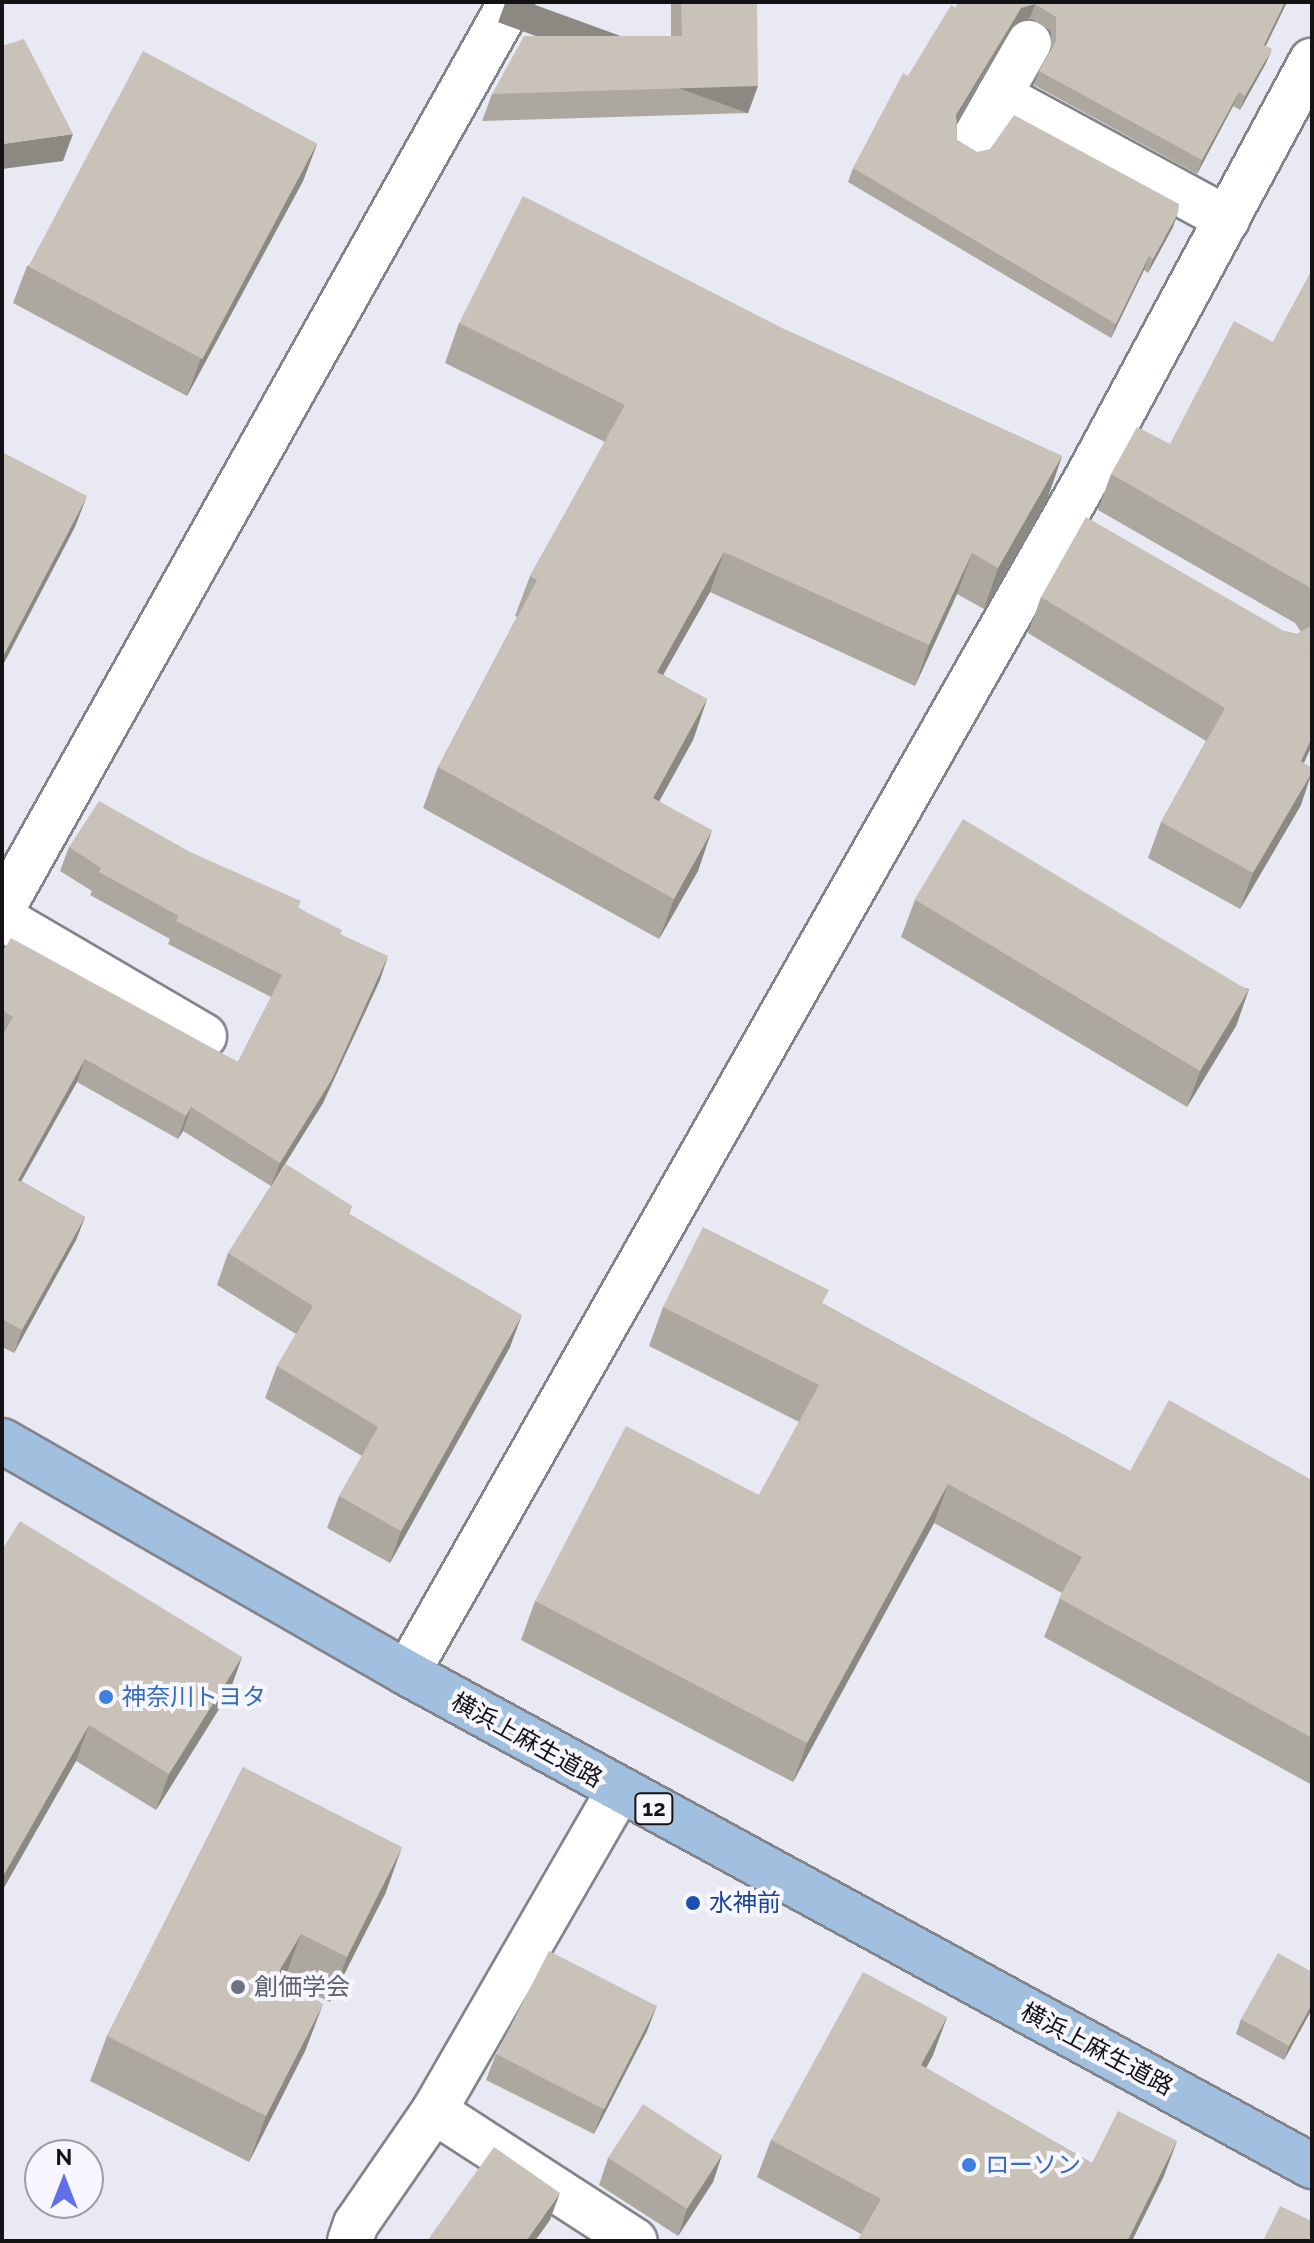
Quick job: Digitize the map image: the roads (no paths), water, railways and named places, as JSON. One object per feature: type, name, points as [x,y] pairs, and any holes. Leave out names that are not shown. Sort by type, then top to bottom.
[{"type":"main road","name":"横浜上麻生道路","points":[[2,1441],[407,1673],[1312,2166]]},
{"type":"street","points":[[2,909],[511,2]]},
{"type":"street","points":[[973,141],[1029,43]]},
{"type":"street","points":[[407,1673],[1064,519],[1312,61]]},
{"type":"street","points":[[999,95],[1227,219]]},
{"type":"street","points":[[1064,519],[1105,542]]},
{"type":"street","points":[[2,918],[204,1036]]},
{"type":"street","points":[[350,2241],[356,2224],[434,2111],[619,1790]]},
{"type":"street","points":[[434,2111],[635,2241]]},
{"type":"place","name":"神奈川トヨタ","points":[[106,1697]]},
{"type":"place","name":"水神前","points":[[693,1903]]},
{"type":"place","name":"創価学会","points":[[238,1987]]},
{"type":"place","name":"ローソン","points":[[969,2165]]}]
